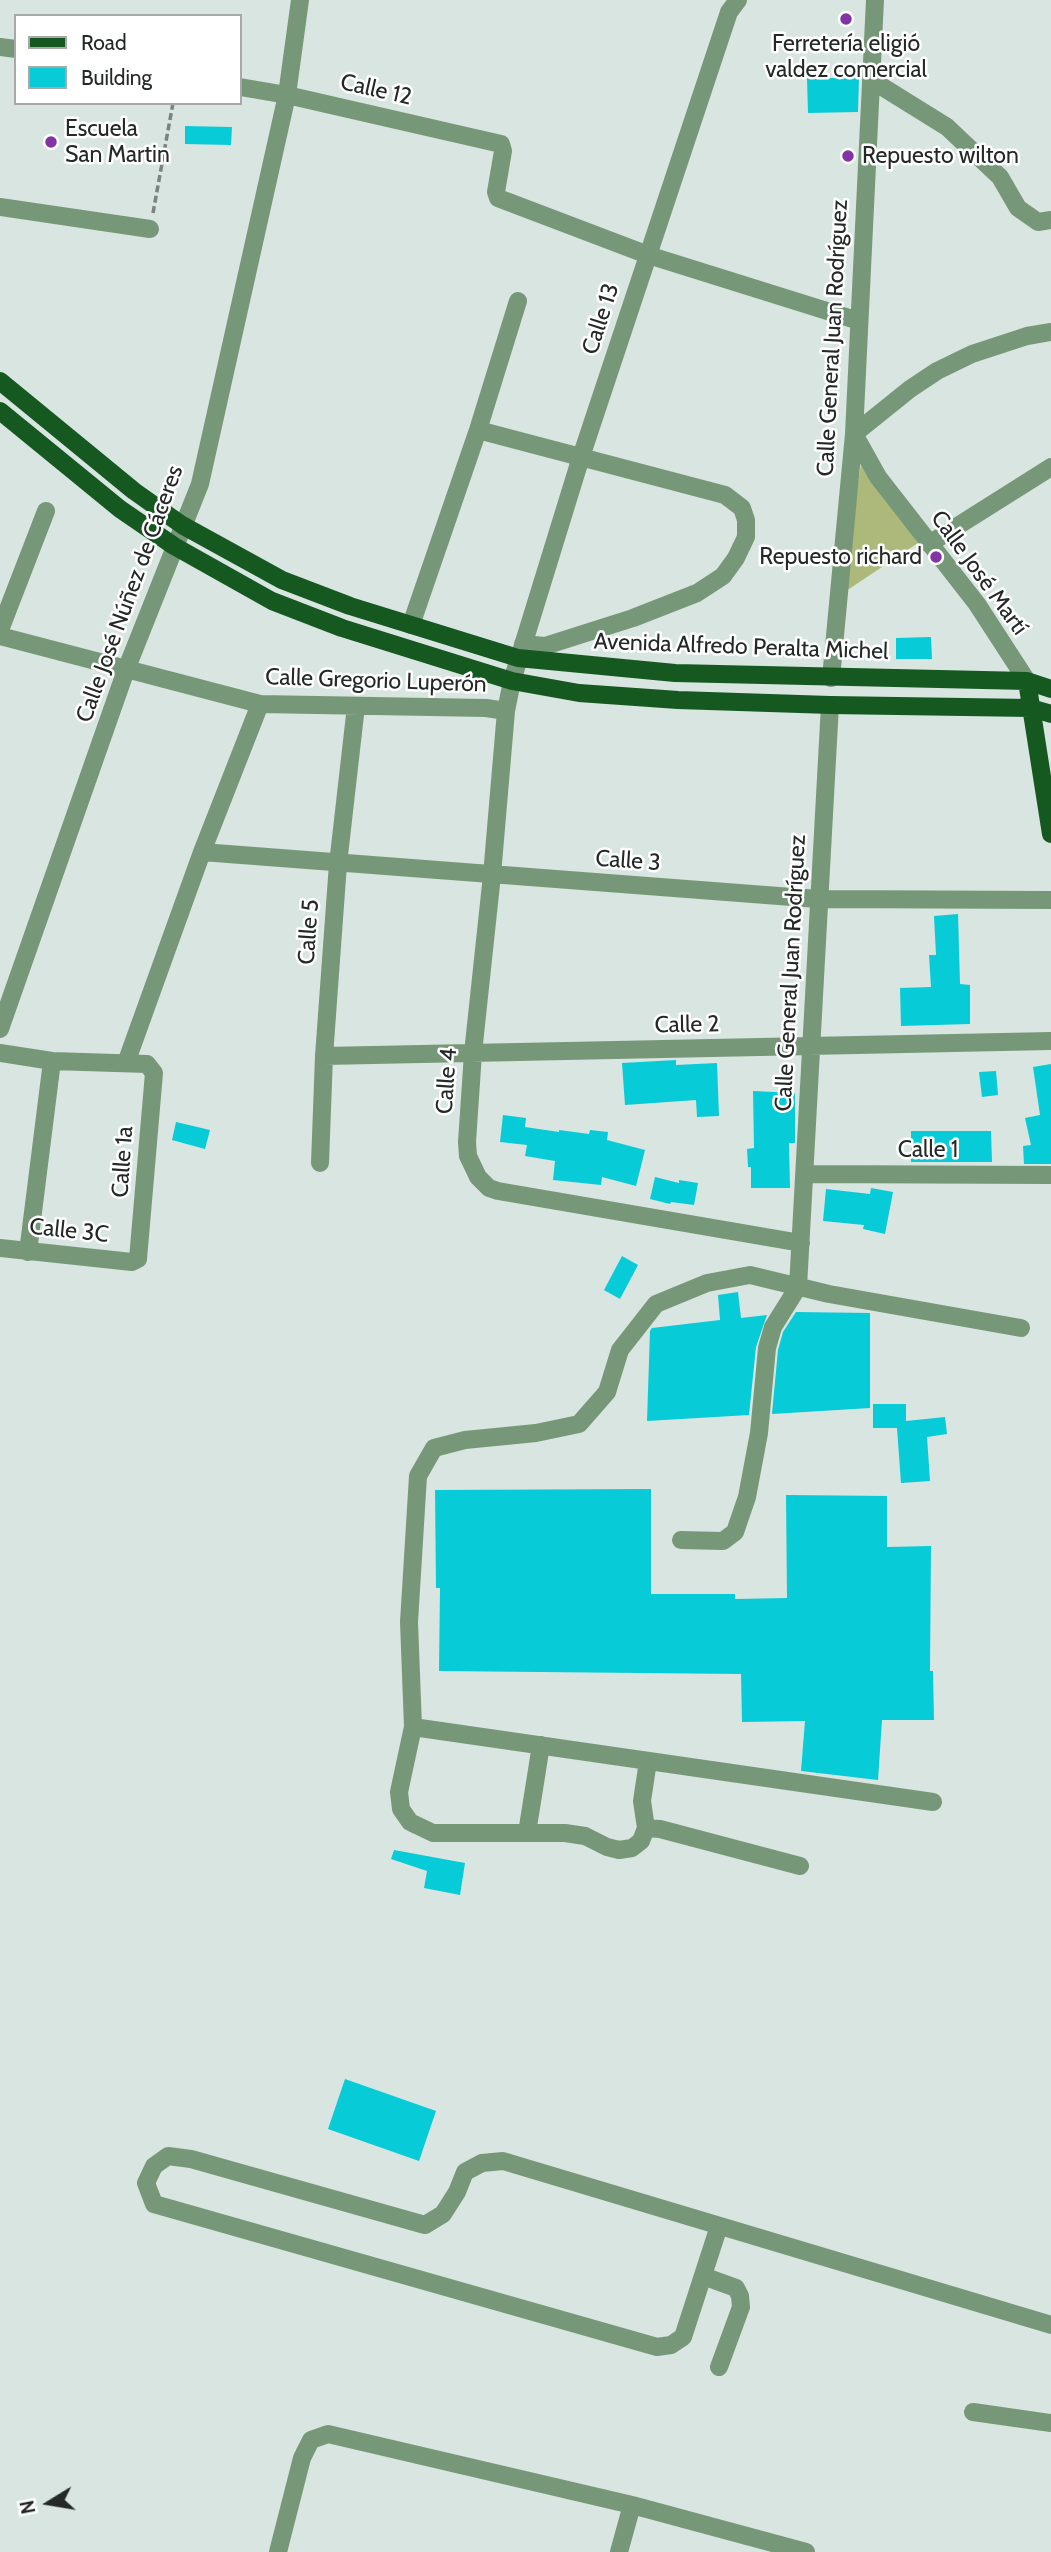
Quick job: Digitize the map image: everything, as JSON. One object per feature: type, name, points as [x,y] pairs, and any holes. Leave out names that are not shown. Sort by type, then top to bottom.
[{"type":"main road","name":"Avenida Alfredo Peralta Michel","points":[[0,381],[134,491],[183,525],[282,580],[350,606],[411,625],[521,651],[675,673],[1027,681],[1051,689]]},
{"type":"main road","points":[[0,411],[120,509],[174,547],[272,601],[342,628],[512,681],[579,693],[830,705],[1031,708],[1051,715]]},
{"type":"main road","name":"Calle José Martí","points":[[1027,681],[1051,834]]},
{"type":"street","name":"Calle José Núñez de Cáceres","points":[[0,1029],[126,670],[200,484],[287,95],[300,0]]},
{"type":"street","name":"Calle 13","points":[[521,651],[581,457],[729,12],[738,0]]},
{"type":"street","name":"Calle General Juan Rodríguez","points":[[831,678],[854,434],[875,0]]},
{"type":"street","points":[[873,81],[947,127],[1000,177],[1018,208],[1038,222],[1051,220]]},
{"type":"street","name":"Calle 12","points":[[242,87],[287,95],[501,144],[503,151],[496,192],[498,198],[648,255]]},
{"type":"street","points":[[0,207],[150,229]]},
{"type":"street","points":[[648,255],[859,321]]},
{"type":"street","points":[[411,625],[478,430],[518,301]]},
{"type":"street","points":[[854,434],[937,371],[972,354],[1027,336],[1051,332]]},
{"type":"street","points":[[478,430],[725,495],[742,508],[747,520],[746,537],[736,558],[723,576],[697,593],[632,618],[521,651]]},
{"type":"street","name":"Calle José Martí","points":[[854,434],[878,477],[977,604],[1027,681]]},
{"type":"street","points":[[929,544],[1051,467]]},
{"type":"street","points":[[0,630],[46,511]]},
{"type":"street","name":"Calle Gregorio Luperón","points":[[0,636],[260,704],[486,708],[506,711]]},
{"type":"street","name":"Calle 4","points":[[521,651],[506,711],[473,1053],[468,1156],[478,1177],[489,1188],[498,1191],[801,1242]]},
{"type":"street","points":[[0,1053],[52,1061],[126,1063],[202,852],[260,704]]},
{"type":"street","name":"Calle General Juan Rodríguez","points":[[798,1287],[830,705]]},
{"type":"street","name":"Calle 5","points":[[320,1163],[324,1056],[338,864],[356,706]]},
{"type":"street","name":"Calle 3","points":[[202,852],[818,899],[1051,900]]},
{"type":"street","name":"Calle 2","points":[[324,1056],[1051,1041]]},
{"type":"street","points":[[28,1252],[52,1061]]},
{"type":"street","name":"Calle 1a","points":[[126,1063],[147,1064],[154,1071],[140,1255],[132,1262]]},
{"type":"street","name":"Calle 1","points":[[805,1174],[1051,1175]]},
{"type":"street","name":"Calle 3C","points":[[0,1248],[132,1262]]},
{"type":"street","points":[[648,1761],[642,1801],[646,1828],[641,1841],[632,1848],[619,1850],[585,1836],[565,1833],[433,1833],[410,1822],[401,1809],[399,1792],[413,1727],[409,1622],[418,1476],[434,1448],[465,1440],[536,1433],[579,1424],[607,1392],[620,1350],[656,1304],[707,1283],[750,1275],[829,1294],[1021,1328]]},
{"type":"street","points":[[681,1540],[723,1541],[735,1532],[747,1497],[759,1433],[767,1348],[773,1327],[798,1287]]},
{"type":"street","points":[[413,1727],[933,1802]]},
{"type":"street","points":[[527,1833],[541,1745]]},
{"type":"street","points":[[646,1828],[669,1830],[800,1866]]},
{"type":"street","points":[[719,2226],[683,2337],[671,2345],[657,2347],[154,2204],[146,2183],[154,2166],[168,2156],[191,2159],[425,2225],[443,2214],[466,2172],[482,2163],[503,2161],[1051,2325]]},
{"type":"street","points":[[703,2276],[736,2288],[740,2296],[741,2307],[719,2367]]},
{"type":"street","points":[[974,2413],[1051,2423]]},
{"type":"street","points":[[278,2552],[302,2458],[312,2440],[328,2434],[632,2505],[806,2552]]},
{"type":"street","points":[[619,2552],[632,2505]]},
{"type":"path","points":[[150,229],[173,105]]},
{"type":"green space","points":[[862,456],[918,543],[843,593]]},
{"type":"building","points":[[807,78],[859,78],[858,112],[808,113]]},
{"type":"building","points":[[185,126],[232,127],[231,145],[185,144]]},
{"type":"building","points":[[931,637],[932,659],[896,659],[896,638]]},
{"type":"building","points":[[958,914],[960,984],[970,985],[970,1024],[901,1026],[900,988],[931,987],[929,955],[936,955],[934,916]]},
{"type":"building","points":[[676,1060],[676,1065],[717,1063],[719,1116],[697,1117],[696,1100],[625,1105],[622,1063]]},
{"type":"building","points":[[1051,1064],[1051,1164],[1024,1164],[1023,1146],[1031,1145],[1025,1118],[1040,1115],[1033,1067]]},
{"type":"building","points":[[996,1071],[998,1095],[982,1097],[979,1072]]},
{"type":"building","points":[[753,1091],[795,1093],[795,1143],[789,1143],[790,1188],[751,1188],[751,1167],[748,1167],[747,1149],[754,1148]]},
{"type":"building","points":[[503,1115],[526,1118],[525,1127],[589,1134],[590,1130],[608,1132],[607,1140],[645,1150],[636,1186],[602,1177],[601,1185],[553,1180],[555,1161],[525,1156],[527,1145],[500,1142]]},
{"type":"building","points":[[176,1122],[210,1130],[205,1149],[172,1140]]},
{"type":"building","points":[[911,1131],[991,1131],[992,1162],[911,1162]]},
{"type":"building","points":[[655,1177],[679,1183],[679,1180],[698,1183],[694,1205],[670,1204],[650,1199]]},
{"type":"building","points":[[871,1188],[893,1192],[885,1234],[863,1229],[864,1225],[823,1221],[826,1189],[870,1194]]},
{"type":"building","points":[[622,1256],[638,1265],[620,1299],[604,1290]]},
{"type":"building","points":[[738,1292],[741,1318],[767,1315],[756,1347],[749,1415],[647,1421],[652,1328],[720,1320],[718,1295]]},
{"type":"building","points":[[796,1312],[870,1313],[870,1408],[772,1414],[778,1350],[783,1332]]},
{"type":"building","points":[[873,1404],[906,1404],[906,1421],[945,1417],[947,1434],[927,1437],[930,1481],[901,1483],[897,1428],[873,1428]]},
{"type":"building","points":[[651,1489],[651,1594],[735,1594],[735,1599],[787,1598],[786,1495],[887,1496],[887,1547],[931,1546],[930,1671],[933,1671],[934,1720],[882,1720],[878,1780],[801,1771],[805,1721],[742,1722],[741,1674],[439,1671],[440,1588],[436,1588],[435,1490]]},
{"type":"building","points":[[394,1850],[465,1863],[460,1895],[424,1888],[427,1871],[391,1859]]},
{"type":"building","points":[[345,2079],[436,2111],[419,2161],[328,2129]]},
{"type":"place","name":"Ferretería eligió valdez comercial","points":[[846,19]]},
{"type":"place","name":"Escuela San Martin","points":[[51,142]]},
{"type":"place","name":"Repuesto wilton","points":[[848,156]]},
{"type":"place","name":"Repuesto richard","points":[[936,557]]}]
